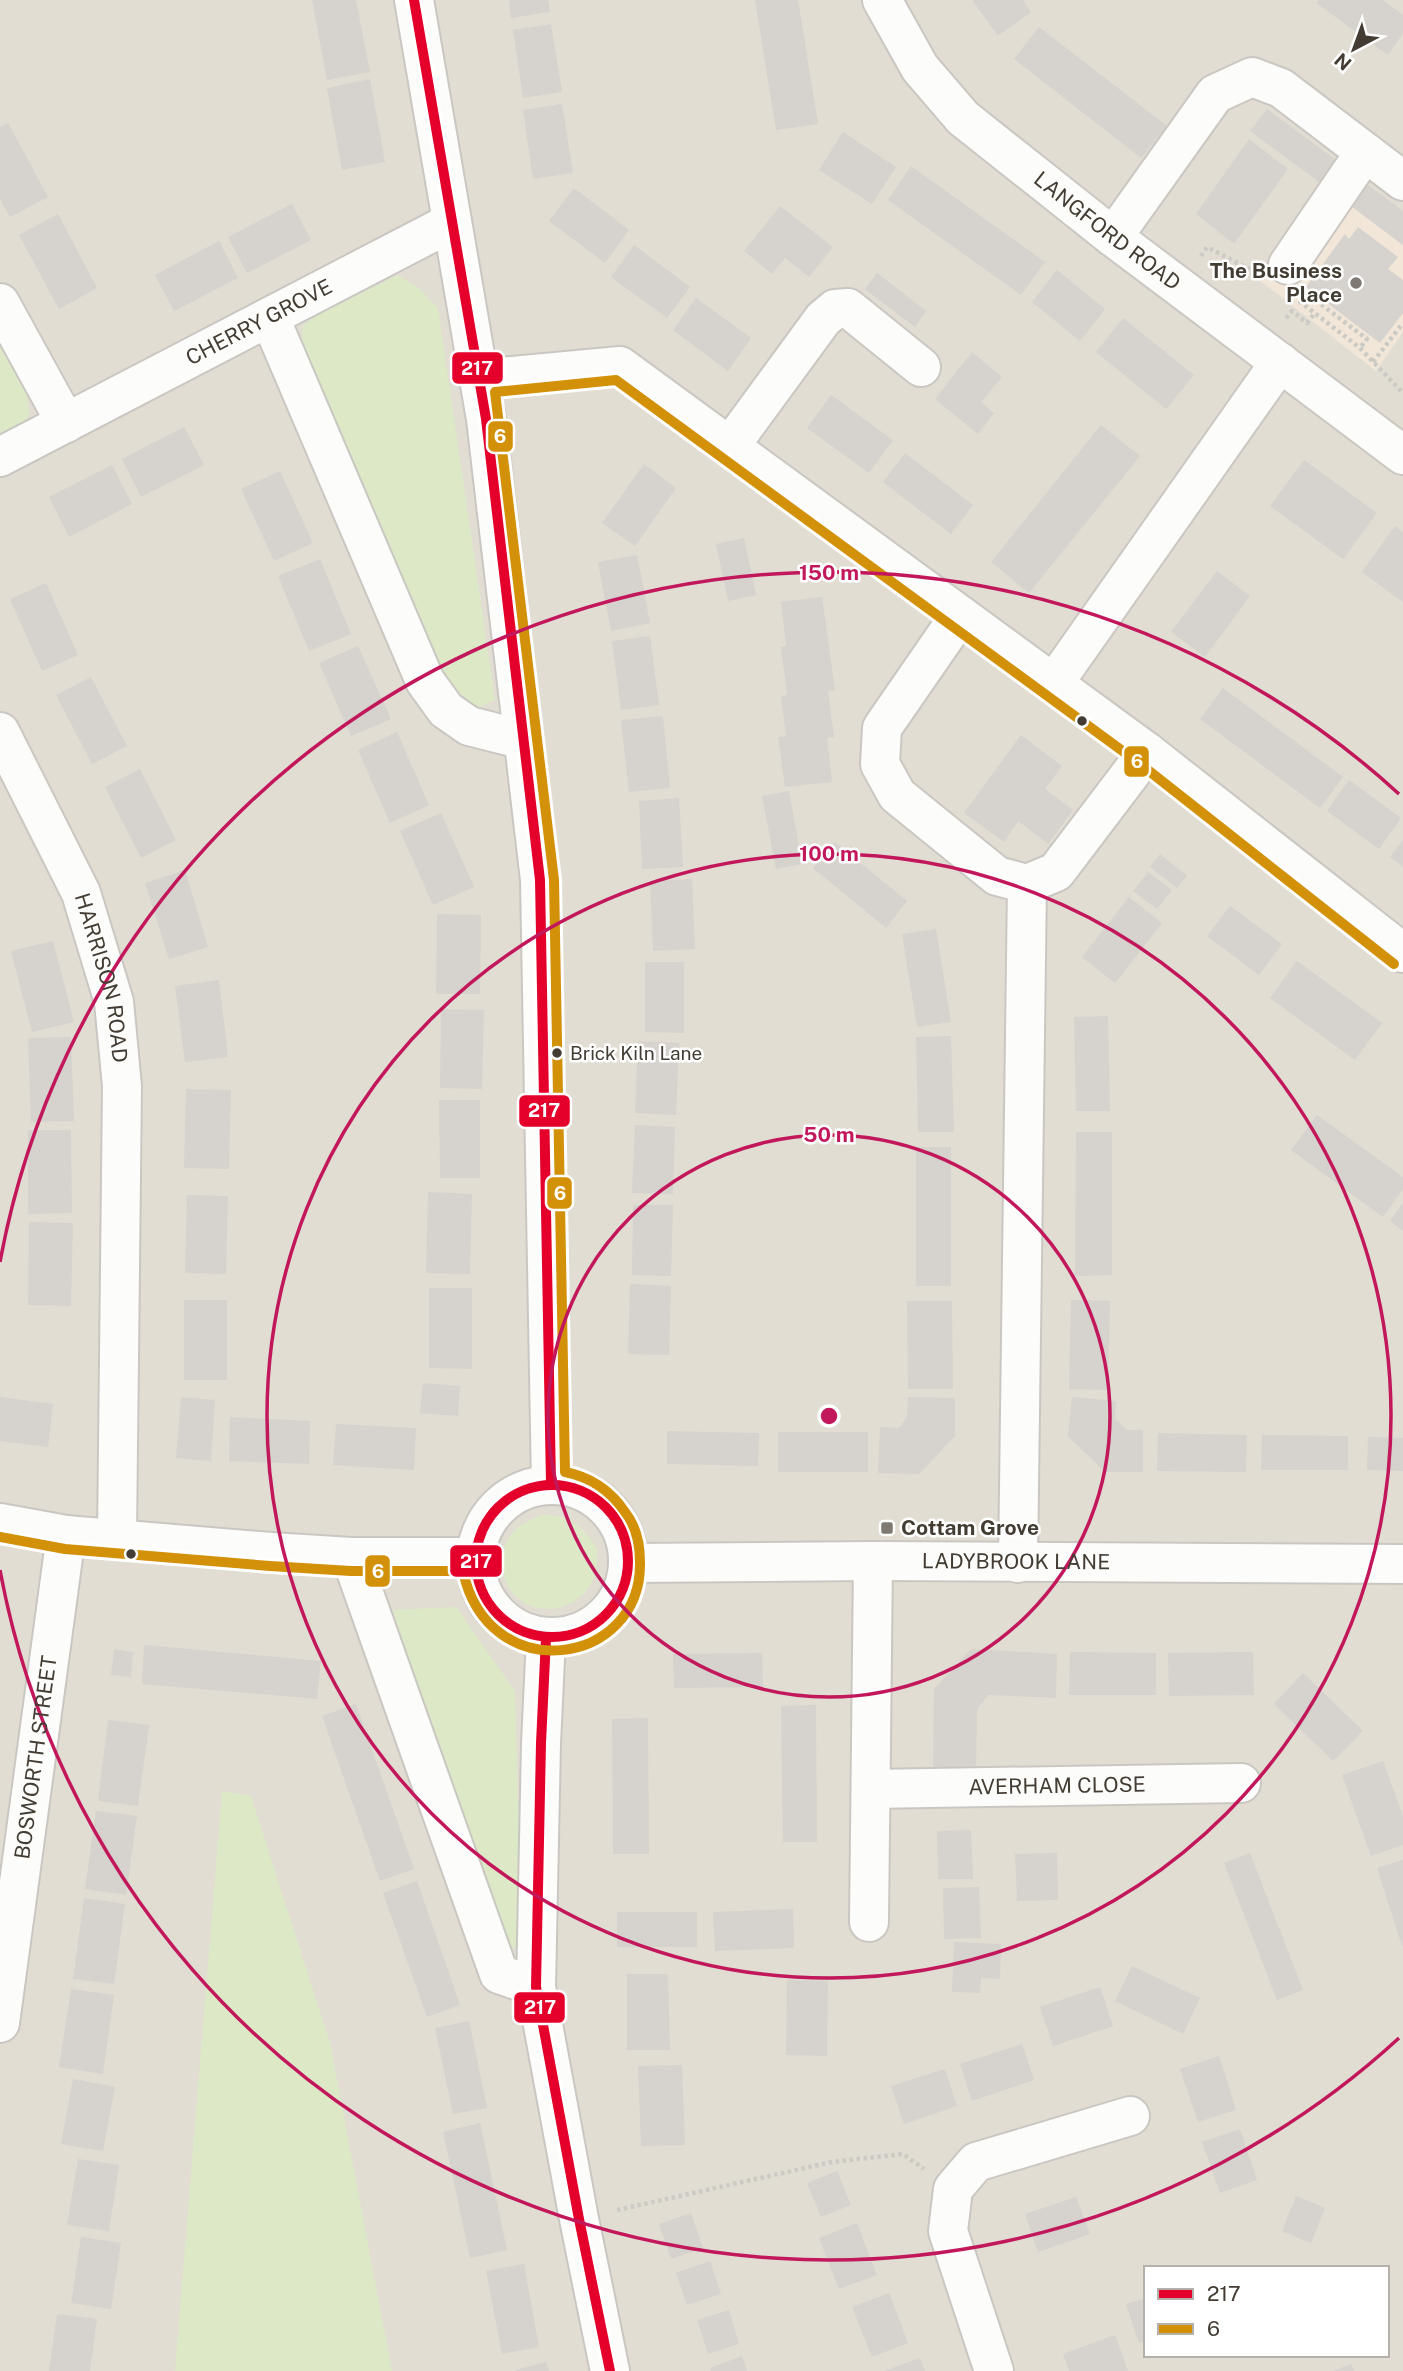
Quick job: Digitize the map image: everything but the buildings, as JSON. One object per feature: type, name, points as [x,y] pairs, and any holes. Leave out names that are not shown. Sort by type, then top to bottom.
[{"type":"street","points":[[414,0],[486,419],[540,880],[551,1484]]},
{"type":"street","name":"LANGFORD ROAD","points":[[882,0],[920,68],[963,118],[1113,237],[1403,455]]},
{"type":"street","points":[[1113,237],[1215,94],[1252,78],[1281,88],[1403,181]]},
{"type":"street","points":[[1285,282],[1365,152]]},
{"type":"street","name":"CHERRY GROVE","points":[[0,457],[452,222]]},
{"type":"street","points":[[0,303],[65,424]]},
{"type":"street","points":[[730,446],[818,326],[835,309],[848,308],[921,367]]},
{"type":"street","points":[[270,318],[425,681],[446,710],[469,726],[524,740]]},
{"type":"street","points":[[1054,683],[1280,362]]},
{"type":"street","points":[[479,379],[620,366],[1147,751],[1403,953]]},
{"type":"street","points":[[960,615],[882,728],[880,764],[897,795],[997,876],[1027,884],[1056,872],[1147,751]]},
{"type":"street","name":"HARRISON ROAD","points":[[0,732],[9,774],[81,893],[114,1002],[122,1086],[117,1538]]},
{"type":"street","points":[[1018,1563],[1027,884]]},
{"type":"street","points":[[551,1484],[581,1490],[607,1507],[624,1533],[629,1563],[624,1587],[612,1609],[594,1626],[571,1635],[546,1638],[523,1632],[503,1620],[487,1602],[478,1580],[475,1557],[482,1529],[499,1506],[523,1490],[551,1484]]},
{"type":"street","points":[[0,1523],[66,1535],[271,1552],[475,1557]]},
{"type":"street","name":"BOSWORTH STREET","points":[[0,2023],[66,1535]]},
{"type":"street","points":[[351,1556],[499,1974],[536,1987]]},
{"type":"street","points":[[870,1922],[873,1561]]},
{"type":"street","name":"LADYBROOK LANE","points":[[629,1563],[873,1561],[1400,1573]]},
{"type":"street","points":[[546,1638],[536,1987],[610,2371]]},
{"type":"street","name":"AVERHAM CLOSE","points":[[871,1789],[1241,1783]]},
{"type":"street","points":[[994,2371],[948,2231],[953,2189],[976,2162],[1130,2116]]},
{"type":"path","points":[[1201,256],[1207,247],[1285,282],[1333,310],[1367,339],[1360,348]]},
{"type":"path","points":[[1285,282],[1315,313],[1360,348],[1403,393]]},
{"type":"path","points":[[1286,318],[1292,311],[1307,323],[1315,313]]},
{"type":"path","points":[[1373,362],[1403,323]]},
{"type":"path","points":[[579,2219],[832,2162],[903,2154],[953,2189]]},
{"type":"shaded area","points":[[0,0],[1403,0],[1403,2371],[0,2371]]},
{"type":"shaded area","points":[[1323,185],[1403,245],[1403,332],[1376,371],[1258,279]]},
{"type":"green space","points":[[398,275],[420,289],[438,308],[495,700],[479,707],[459,704],[447,688],[302,346],[303,325],[324,311]]},
{"type":"green space","points":[[0,345],[28,397],[29,415],[19,432],[0,433]]},
{"type":"green space","points":[[541,1515],[560,1516],[574,1522],[597,1548],[596,1573],[586,1591],[567,1605],[556,1608],[544,1609],[521,1601],[508,1586],[503,1572],[504,1549],[510,1536],[520,1526]]},
{"type":"green space","points":[[456,1607],[515,1691],[522,1949],[509,1947],[391,1610]]},
{"type":"green space","points":[[222,1791],[251,1796],[330,2043],[392,2371],[175,2371]]},
{"type":"transit line","name":"217","points":[[414,0],[486,419],[540,880],[551,1484]]},
{"type":"transit line","name":"6","points":[[0,1537],[65,1549],[270,1566],[351,1571],[463,1571],[478,1609],[501,1634],[531,1648],[562,1650],[591,1642],[617,1624],[634,1597],[640,1562],[635,1529],[629,1517],[606,1491],[583,1477],[565,1472],[554,880],[495,392],[616,380],[1139,763],[1394,964]]},
{"type":"transit line","name":"217","points":[[552,1485],[581,1491],[606,1507],[622,1532],[628,1561],[622,1590],[606,1615],[581,1631],[552,1637],[523,1631],[498,1615],[482,1590],[476,1561],[482,1532],[498,1507],[523,1491],[552,1485]]},
{"type":"transit line","name":"217","points":[[546,1638],[536,1987],[610,2371]]},
{"type":"place","name":"The Business Place","points":[[1356,283]]},
{"type":"place","name":"Brick Kiln Lane","points":[[557,1053]]},
{"type":"place","name":"Cottam Grove","points":[[887,1528]]}]
